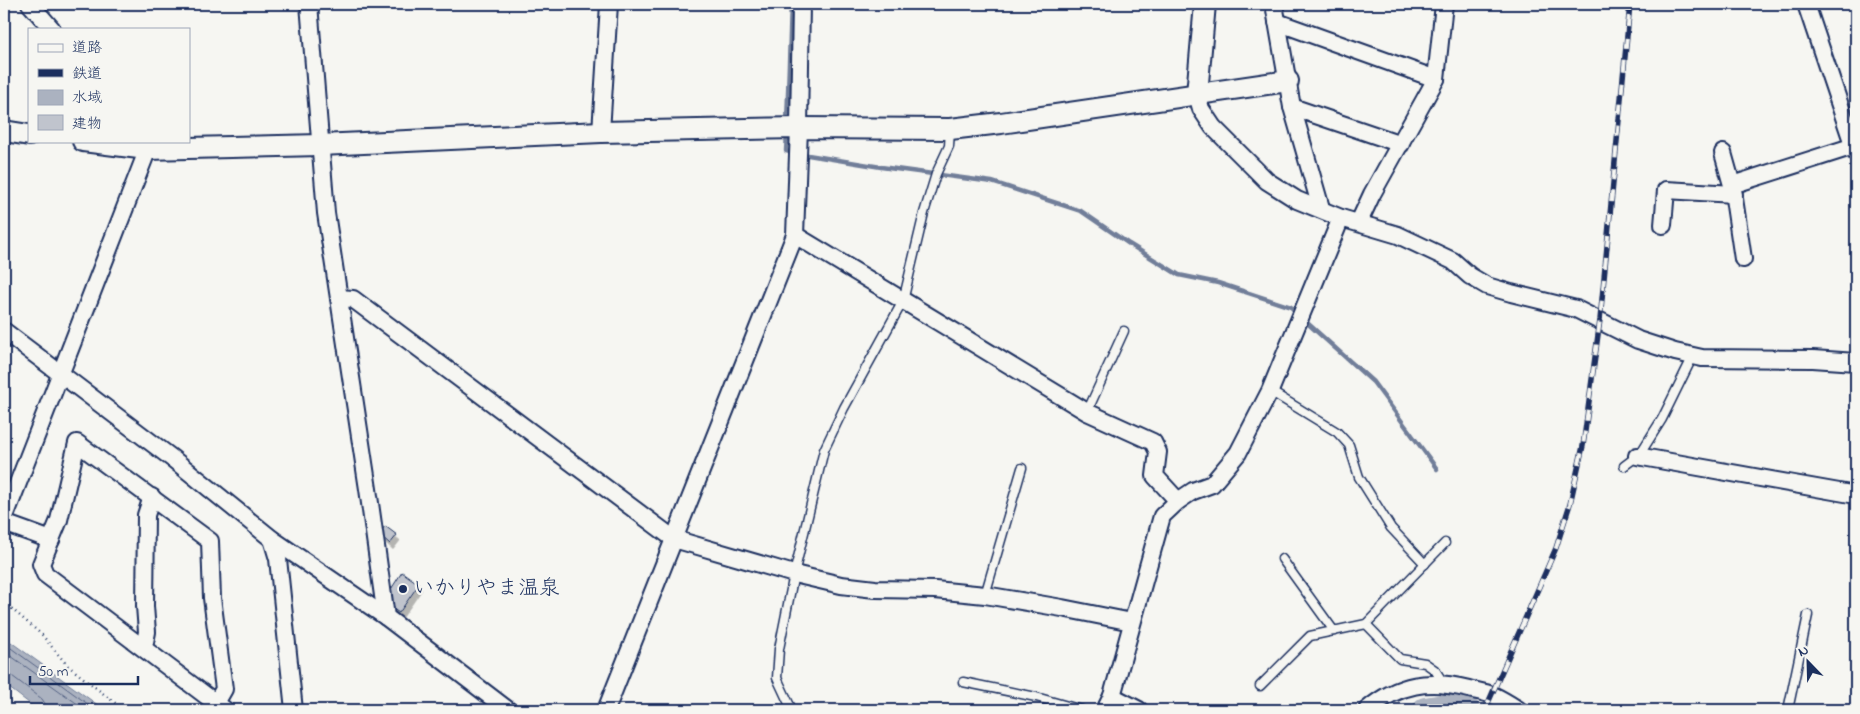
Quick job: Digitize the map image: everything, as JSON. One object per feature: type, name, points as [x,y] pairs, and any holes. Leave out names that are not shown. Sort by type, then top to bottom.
[{"type":"street","points":[[30,4],[51,28]]},
{"type":"street","points":[[309,4],[326,214],[386,617]]},
{"type":"street","points":[[601,132],[609,4]]},
{"type":"street","points":[[606,710],[795,235],[801,4]]},
{"type":"street","points":[[1205,4],[1197,94],[1202,109],[1213,127],[1267,181],[1297,200],[1321,208],[1341,218],[1398,235],[1452,261],[1470,276],[1488,286],[1576,309],[1638,340],[1693,356],[1702,358],[1814,359],[1856,362]]},
{"type":"street","points":[[1274,4],[1292,107],[1321,208]]},
{"type":"street","points":[[1359,222],[1372,194],[1436,79],[1444,4]]},
{"type":"street","points":[[1663,225],[1666,190],[1733,190],[1855,149],[1806,4]]},
{"type":"street","points":[[1277,22],[1436,79]]},
{"type":"street","points":[[100,142],[149,145],[320,145],[601,132],[799,128],[950,129],[1288,81]]},
{"type":"street","points":[[1292,107],[1401,144]]},
{"type":"street","points":[[4,132],[28,134]]},
{"type":"street","points":[[51,540],[4,521],[149,145]]},
{"type":"street","points":[[1724,153],[1733,190],[1743,259]]},
{"type":"street","points":[[1139,710],[1108,703],[1162,516],[1178,501],[1193,491],[1212,484],[1238,453],[1270,391],[1341,218]]},
{"type":"street","points":[[795,235],[1087,412],[1153,442],[1158,452],[1155,476],[1178,501]]},
{"type":"street","points":[[339,298],[353,299],[674,539],[794,574],[841,585],[935,590],[985,596],[1062,608],[1132,622]]},
{"type":"street","points":[[4,331],[173,459],[272,539],[386,617],[508,710]]},
{"type":"street","points":[[77,443],[210,541],[212,598],[224,689],[221,707],[45,574],[41,564],[51,540],[59,520],[77,443]]},
{"type":"street","points":[[1637,456],[1856,495]]},
{"type":"street","points":[[144,648],[148,632],[145,606],[146,515],[152,497]]},
{"type":"street","points":[[272,539],[278,559],[294,710]]},
{"type":"street","points":[[1367,710],[1380,699],[1405,688],[1432,682],[1492,695],[1519,710]]},
{"type":"lane","points":[[792,710],[777,678],[779,649],[794,574],[824,450],[844,408],[903,301],[936,174],[949,146],[950,129]]},
{"type":"lane","points":[[1087,412],[1124,331]]},
{"type":"lane","points":[[1624,466],[1637,456],[1662,419],[1693,356]]},
{"type":"lane","points":[[1270,391],[1337,432],[1348,445],[1359,477],[1391,528],[1425,564]]},
{"type":"lane","points":[[985,596],[1022,468]]},
{"type":"lane","points":[[1260,686],[1310,636],[1366,624],[1445,543]]},
{"type":"lane","points":[[1282,559],[1334,631]]},
{"type":"lane","points":[[1788,710],[1808,615]]},
{"type":"lane","points":[[1366,624],[1400,659],[1425,663],[1436,670],[1444,684]]},
{"type":"lane","points":[[963,682],[1036,697],[1082,710]]},
{"type":"path","points":[[4,602],[42,635],[67,665],[124,710]]},
{"type":"water","points":[[4,637],[104,710],[38,710],[4,684]]},
{"type":"building","points":[[385,526],[397,535],[390,544],[379,534]]},
{"type":"building","name":"いかりやま温泉","points":[[402,572],[419,584],[399,613],[389,606],[388,594]]},
{"type":"waterway","points":[[787,124],[791,4]]},
{"type":"waterway","points":[[787,134],[786,151],[794,153]]},
{"type":"waterway","points":[[802,154],[992,182],[1081,211],[1179,275],[1218,283],[1291,307],[1298,314]]},
{"type":"waterway","points":[[1304,320],[1373,382],[1437,469]]},
{"type":"waterway","points":[[1425,710],[1449,706],[1467,710]]},
{"type":"railway","points":[[1485,710],[1556,548],[1570,504],[1583,446],[1600,320],[1630,4]]},
{"type":"place","name":"いかりやま温泉","points":[[403,589]]}]
